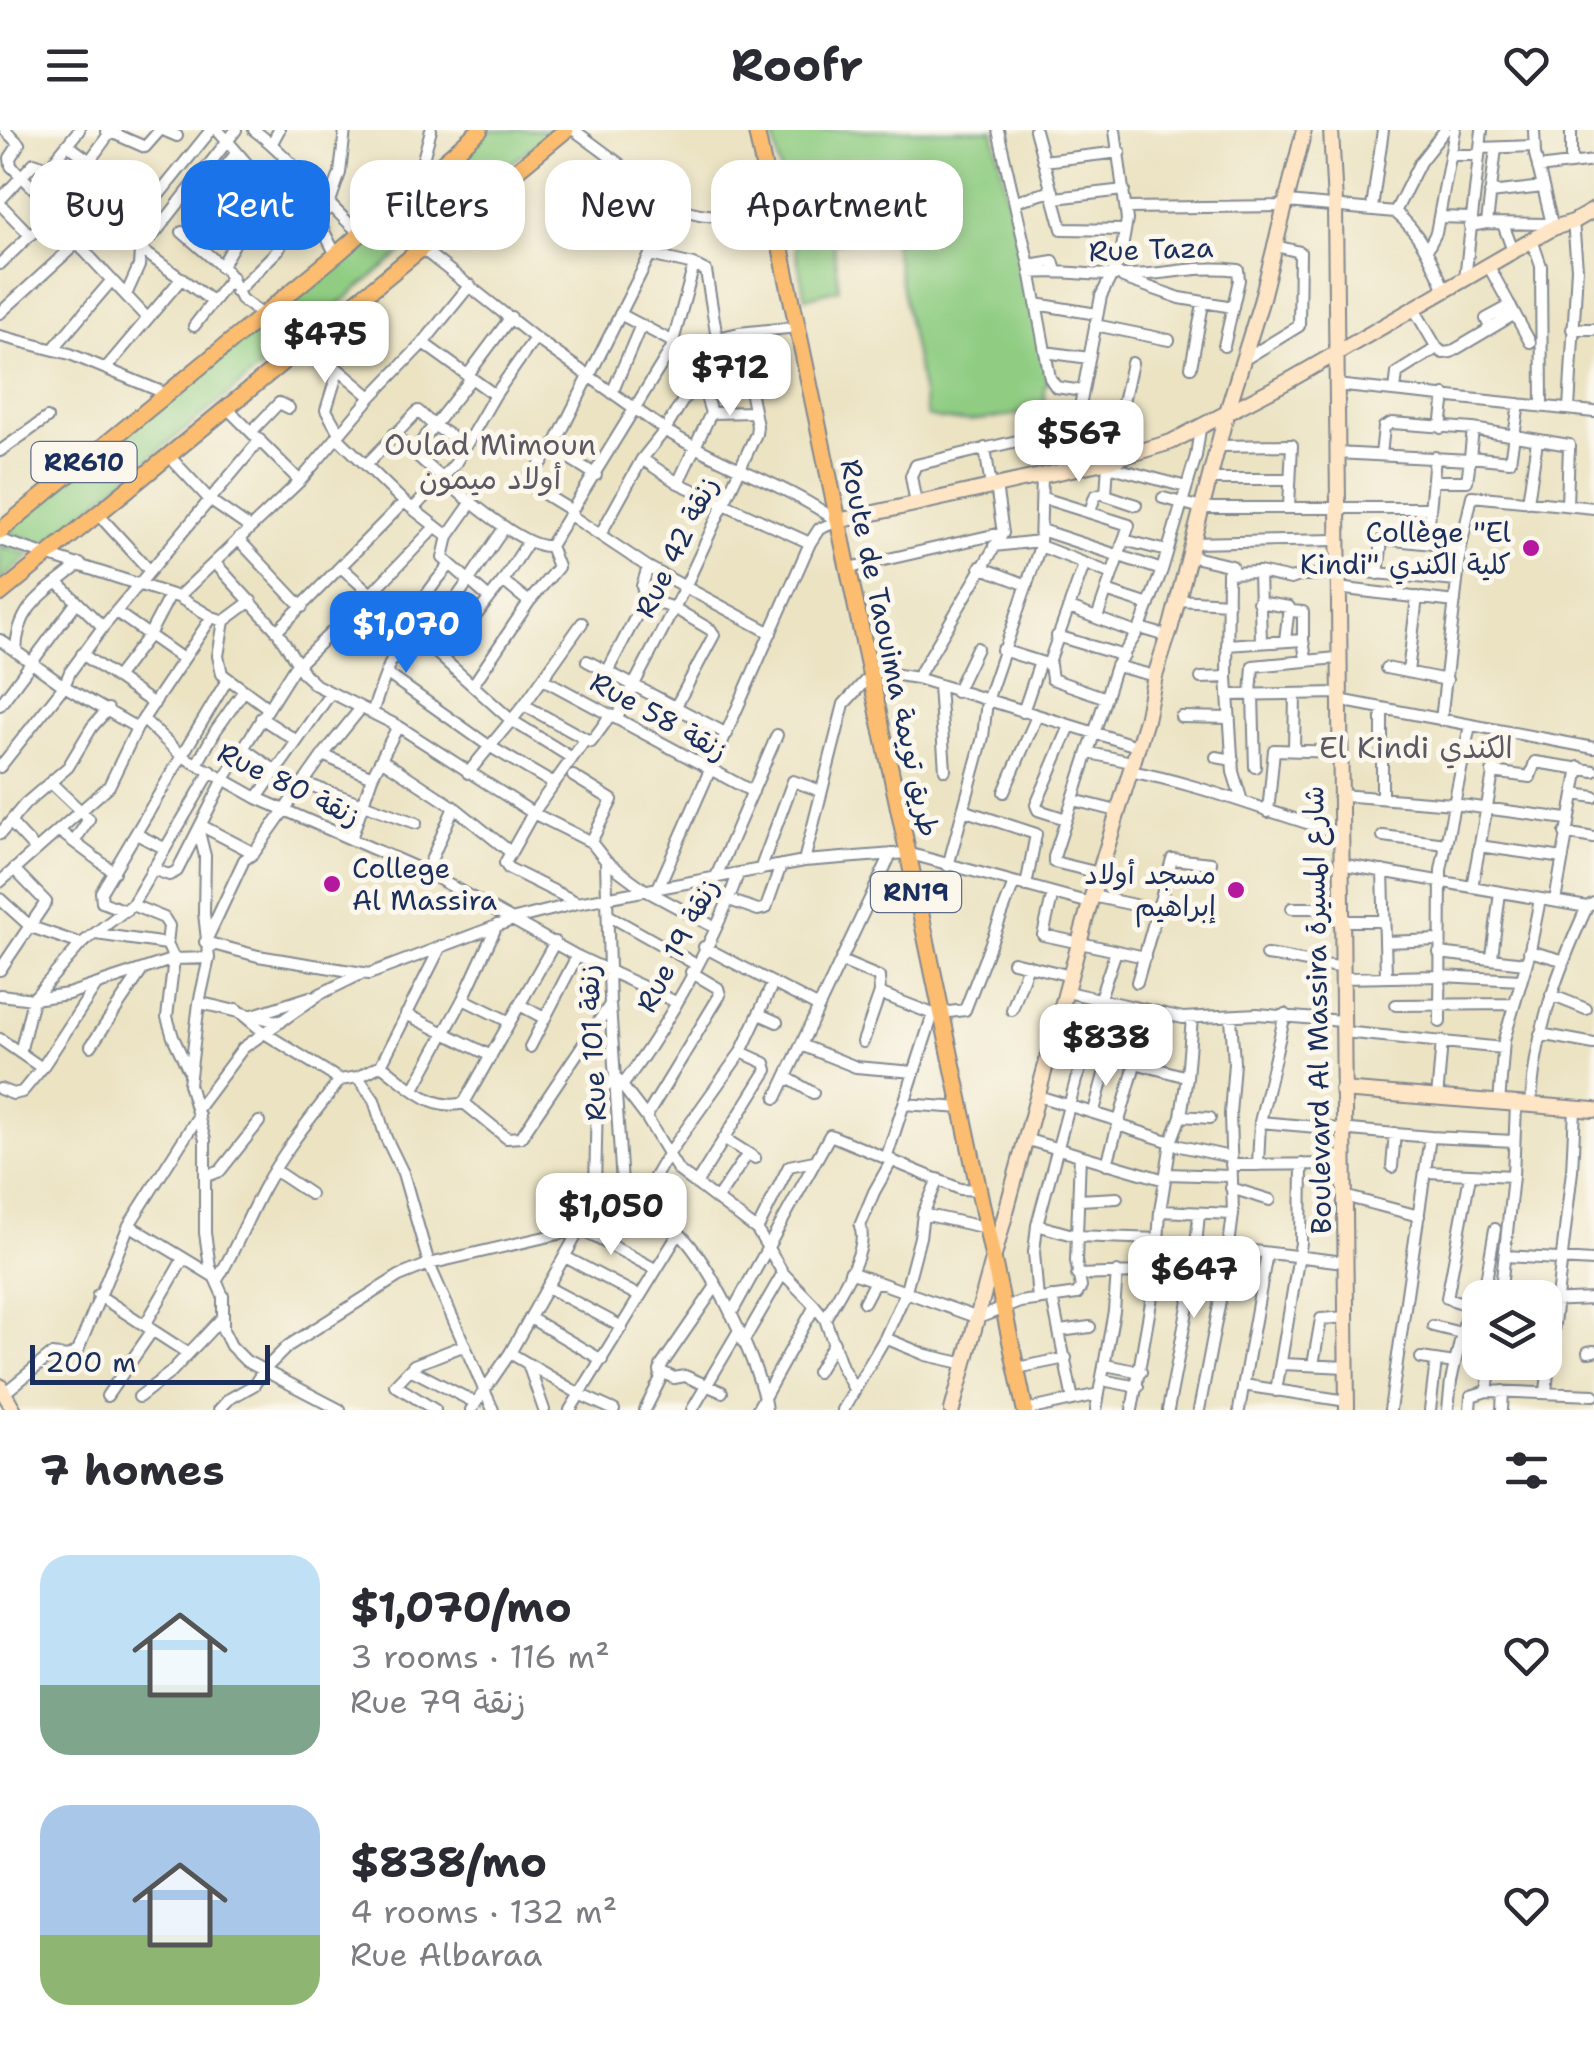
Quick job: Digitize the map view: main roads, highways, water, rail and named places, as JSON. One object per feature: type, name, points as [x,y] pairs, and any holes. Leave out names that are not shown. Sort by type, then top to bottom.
[{"type":"main road","name":"RR610","points":[[0,594],[566,130]]},
{"type":"main road","name":"Route de Taouima طريق تويمة","points":[[756,130],[871,674],[899,853],[962,1108],[1026,1410]]},
{"type":"main road","points":[[952,1410],[1091,899],[1149,710],[1304,130]]},
{"type":"main road","name":"Boulevard Al Massira شارع المسيرة","points":[[1331,130],[1335,204],[1347,1406]]},
{"type":"main road","name":"RR610","points":[[0,530],[360,234],[472,133]]},
{"type":"main road","points":[[838,521],[1108,464],[1155,448],[1226,415],[1552,226],[1572,222],[1594,210]]},
{"type":"main road","points":[[268,310],[306,342]]},
{"type":"main road","points":[[1342,1090],[1594,1110]]},
{"type":"main road","points":[[2,1390],[14,1410]]},
{"type":"place","name":"Collège \"El Kindi\" كلية الكندي","points":[[1531,548]]},
{"type":"place","name":"College Al Massira","points":[[332,884]]},
{"type":"place","name":"مسجد أولاد إبراهيم","points":[[1236,890]]},
{"type":"district","name":"Oulad Mimoun أولاد ميمون","points":[[490,462]]},
{"type":"district","name":"El Kindi الكندي","points":[[1416,748]]}]
